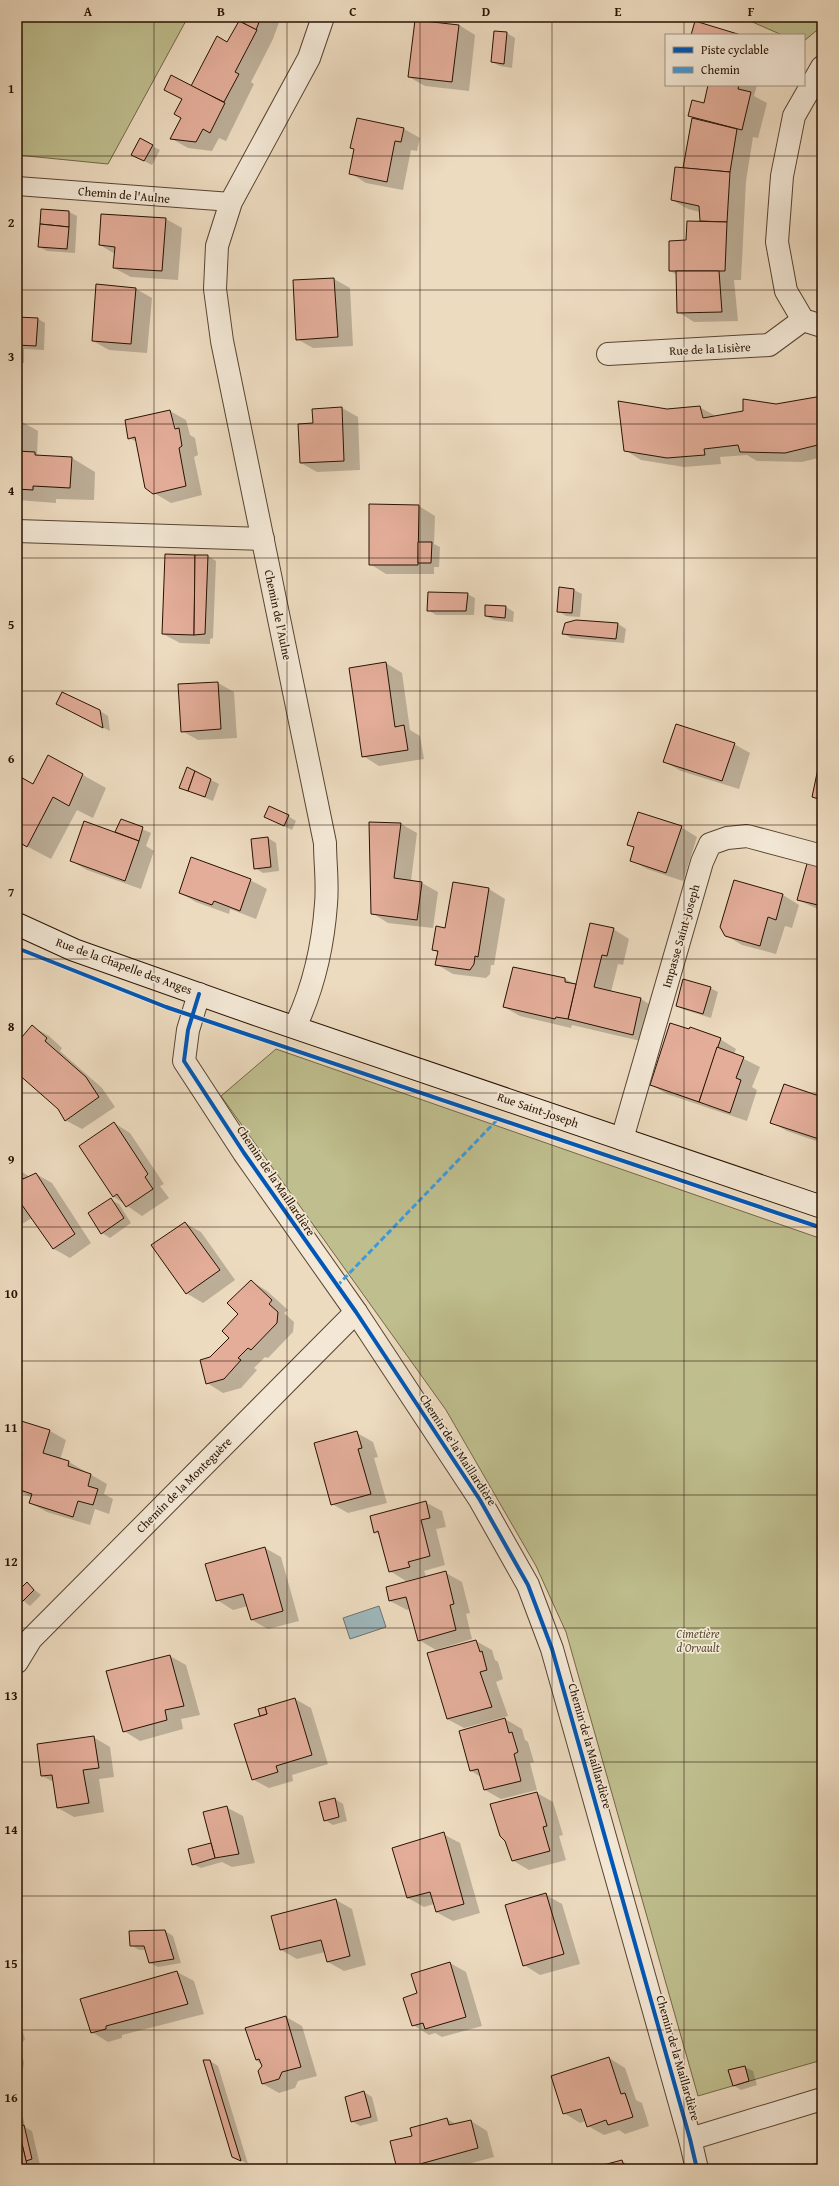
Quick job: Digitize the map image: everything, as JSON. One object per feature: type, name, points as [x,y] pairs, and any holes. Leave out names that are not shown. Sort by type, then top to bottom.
[{"type":"street","name":"Chemin de l'Aulne","points":[[295,1027],[305,1006],[317,964],[326,903],[325,843],[222,341],[215,289],[217,246],[231,202],[308,58],[323,17]]},
{"type":"street","points":[[813,323],[786,291],[777,242],[782,176],[794,116],[822,67]]},
{"type":"street","name":"Rue de la Lisière","points":[[608,354],[769,346],[813,323]]},
{"type":"street","points":[[17,531],[263,539]]},
{"type":"street","name":"Impasse Saint-Joseph","points":[[622,1139],[702,862],[710,844],[727,838],[747,836],[822,856]]},
{"type":"street","name":"Rue de la Chapelle des Anges","points":[[17,924],[74,950],[255,1014]]},
{"type":"street","name":"Chemin de la Maillardière","points":[[199,994],[188,1030],[184,1061],[244,1153],[356,1312],[480,1500],[528,1585],[552,1649],[690,2139],[697,2169]]},
{"type":"street","name":"Rue Saint-Joseph","points":[[255,1014],[822,1207]]},
{"type":"street","name":"Chemin de la Monteguère","points":[[17,1662],[24,1636],[356,1312]]},
{"type":"street","points":[[690,2139],[822,2099]]},
{"type":"lane","name":"Chemin de l'Aulne","points":[[17,186],[231,202]]},
{"type":"green space","points":[[17,17],[188,17],[108,164],[17,155]]},
{"type":"green space","points":[[741,17],[822,17],[822,26],[805,40],[805,34],[780,34]]},
{"type":"green space","name":"Cimetière d'Orvault","points":[[276,1049],[822,1239],[822,2060],[698,2096],[566,1632],[536,1566],[446,1410],[221,1096]]},
{"type":"water","points":[[379,1606],[386,1627],[350,1639],[343,1618]]},
{"type":"building","points":[[232,17],[261,17],[256,30]]},
{"type":"building","points":[[415,20],[459,25],[452,82],[408,77]]},
{"type":"building","points":[[239,21],[257,30],[235,72],[239,74],[224,102],[191,86],[217,36],[227,42]]},
{"type":"building","points":[[695,21],[738,34],[691,34]]},
{"type":"building","points":[[494,31],[507,32],[504,64],[491,62]]},
{"type":"building","points":[[171,75],[225,103],[210,133],[203,129],[196,142],[170,139],[181,118],[174,114],[182,99],[164,90]]},
{"type":"building","points":[[708,86],[739,86],[738,89],[751,92],[742,130],[688,116],[692,100],[704,103]]},
{"type":"building","points":[[357,118],[404,128],[401,142],[395,141],[387,182],[349,174],[354,149],[350,148]]},
{"type":"building","points":[[692,118],[737,129],[730,172],[683,168]]},
{"type":"building","points":[[140,138],[153,145],[144,161],[131,155]]},
{"type":"building","points":[[675,167],[730,172],[727,222],[700,221],[699,206],[671,200]]},
{"type":"building","points":[[41,209],[69,211],[69,227],[40,224]]},
{"type":"building","points":[[101,214],[166,218],[162,271],[113,268],[115,247],[99,245]]},
{"type":"building","points":[[687,221],[727,222],[725,271],[669,271],[669,241],[686,240]]},
{"type":"building","points":[[40,224],[69,227],[67,249],[38,247]]},
{"type":"building","points":[[676,271],[719,271],[722,312],[677,313]]},
{"type":"building","points":[[334,278],[338,337],[296,340],[293,280]]},
{"type":"building","points":[[96,284],[136,288],[131,344],[92,341]]},
{"type":"building","points":[[17,317],[38,318],[36,346],[17,345]]},
{"type":"building","points":[[822,396],[822,444],[785,453],[740,452],[738,445],[704,449],[705,455],[667,458],[624,451],[618,401],[667,409],[700,406],[703,418],[743,411],[743,399],[776,404]]},
{"type":"building","points":[[342,407],[344,461],[300,463],[298,424],[313,423],[312,409]]},
{"type":"building","points":[[170,410],[175,429],[179,428],[182,446],[179,448],[186,486],[153,494],[145,488],[135,437],[128,439],[125,420]]},
{"type":"building","points":[[17,451],[35,452],[35,455],[72,457],[70,488],[33,486],[33,490],[17,489]]},
{"type":"building","points":[[369,504],[419,505],[418,565],[369,565]]},
{"type":"building","points":[[418,542],[432,542],[431,563],[418,563]]},
{"type":"building","points":[[165,554],[195,555],[194,635],[162,634]]},
{"type":"building","points":[[195,555],[208,555],[205,634],[194,635]]},
{"type":"building","points":[[559,587],[574,589],[572,613],[557,612]]},
{"type":"building","points":[[428,592],[468,593],[466,611],[427,611]]},
{"type":"building","points":[[485,605],[506,606],[505,618],[485,616]]},
{"type":"building","points":[[576,620],[618,623],[616,639],[562,634],[565,623]]},
{"type":"building","points":[[386,662],[395,727],[404,725],[408,750],[362,757],[349,668]]},
{"type":"building","points":[[218,682],[221,729],[181,732],[178,684]]},
{"type":"building","points":[[62,692],[100,710],[103,728],[56,704]]},
{"type":"building","points":[[676,724],[735,743],[722,781],[663,762]]},
{"type":"building","points":[[48,755],[83,774],[69,806],[53,797],[27,847],[17,841],[17,775],[33,784]]},
{"type":"building","points":[[820,759],[822,759],[822,800],[812,797]]},
{"type":"building","points":[[187,767],[195,771],[188,791],[179,788]]},
{"type":"building","points":[[195,771],[211,779],[205,797],[188,791]]},
{"type":"building","points":[[269,806],[289,815],[284,826],[264,817]]},
{"type":"building","points":[[638,812],[682,826],[666,873],[630,861],[634,847],[627,845]]},
{"type":"building","points":[[121,819],[143,827],[139,841],[115,832]]},
{"type":"building","points":[[84,821],[139,841],[125,881],[70,861]]},
{"type":"building","points":[[369,822],[401,823],[394,878],[422,882],[417,920],[371,914]]},
{"type":"building","points":[[268,837],[271,867],[254,869],[251,839]]},
{"type":"building","points":[[191,857],[251,879],[240,911],[214,901],[212,905],[179,893]]},
{"type":"building","points":[[808,860],[822,864],[822,906],[797,900]]},
{"type":"building","points":[[734,880],[783,894],[776,920],[768,917],[760,946],[725,936],[720,927]]},
{"type":"building","points":[[453,882],[489,888],[478,957],[475,956],[474,964],[470,970],[435,965],[438,951],[432,950],[436,926],[445,928]]},
{"type":"building","points":[[590,923],[614,928],[607,956],[602,955],[594,987],[641,998],[633,1035],[568,1019]]},
{"type":"building","points":[[513,967],[565,978],[565,982],[576,984],[568,1019],[556,1017],[555,1019],[503,1007]]},
{"type":"building","points":[[683,979],[711,987],[703,1014],[676,1006]]},
{"type":"building","points":[[670,1023],[689,1029],[690,1027],[721,1038],[699,1102],[650,1085]]},
{"type":"building","points":[[32,1025],[47,1038],[45,1041],[86,1077],[99,1097],[65,1121],[58,1109],[17,1073],[17,1043]]},
{"type":"building","points":[[717,1047],[744,1057],[736,1078],[741,1080],[730,1113],[699,1102]]},
{"type":"building","points":[[784,1084],[822,1097],[822,1140],[770,1123]]},
{"type":"building","points":[[114,1122],[148,1174],[145,1177],[153,1189],[126,1207],[117,1194],[113,1197],[79,1146]]},
{"type":"building","points":[[17,1171],[23,1179],[36,1173],[75,1234],[53,1249],[22,1205],[17,1208]]},
{"type":"building","points":[[111,1198],[124,1218],[101,1234],[88,1213]]},
{"type":"building","points":[[185,1222],[220,1270],[186,1294],[151,1245]]},
{"type":"building","points":[[251,1280],[272,1300],[269,1304],[278,1312],[277,1323],[251,1350],[248,1348],[238,1358],[241,1360],[224,1379],[206,1384],[200,1360],[210,1357],[229,1338],[222,1331],[238,1314],[227,1303]]},
{"type":"building","points":[[18,1420],[50,1430],[43,1453],[69,1461],[68,1466],[91,1474],[88,1486],[98,1489],[93,1505],[78,1501],[73,1517],[29,1503],[32,1494],[17,1489],[17,1471],[22,1454],[17,1452]]},
{"type":"building","points":[[357,1431],[362,1448],[358,1449],[371,1494],[331,1505],[314,1443]]},
{"type":"building","points":[[426,1501],[430,1518],[421,1520],[430,1556],[408,1562],[410,1567],[389,1572],[378,1531],[374,1533],[370,1516]]},
{"type":"building","points":[[265,1547],[283,1611],[251,1620],[243,1594],[216,1601],[205,1564]]},
{"type":"building","points":[[446,1571],[454,1604],[450,1605],[456,1630],[418,1641],[406,1597],[389,1601],[386,1587]]},
{"type":"building","points":[[27,1582],[34,1590],[22,1602],[17,1598],[17,1592]]},
{"type":"building","points":[[476,1640],[480,1652],[482,1651],[487,1670],[480,1672],[492,1707],[447,1719],[427,1653]]},
{"type":"building","points":[[170,1655],[184,1706],[165,1710],[167,1720],[123,1732],[106,1671]]},
{"type":"building","points":[[295,1698],[312,1755],[276,1766],[278,1772],[252,1780],[234,1724],[267,1714],[265,1707]]},
{"type":"building","points":[[265,1707],[267,1714],[260,1716],[258,1709]]},
{"type":"building","points":[[505,1718],[509,1733],[512,1732],[518,1752],[514,1754],[521,1781],[484,1790],[478,1769],[470,1771],[459,1731]]},
{"type":"building","points":[[94,1736],[99,1768],[83,1770],[89,1803],[57,1808],[52,1775],[41,1776],[37,1744]]},
{"type":"building","points":[[537,1792],[547,1826],[543,1827],[550,1851],[512,1861],[505,1841],[500,1836],[490,1804]]},
{"type":"building","points":[[335,1798],[339,1817],[324,1821],[319,1802]]},
{"type":"building","points":[[227,1806],[239,1854],[215,1858],[203,1812]]},
{"type":"building","points":[[444,1832],[464,1904],[436,1912],[430,1892],[407,1898],[392,1848]]},
{"type":"building","points":[[211,1843],[215,1858],[192,1865],[188,1849]]},
{"type":"building","points":[[546,1893],[564,1954],[523,1966],[505,1905]]},
{"type":"building","points":[[336,1899],[350,1956],[327,1962],[321,1940],[280,1950],[271,1916]]},
{"type":"building","points":[[165,1930],[174,1959],[149,1963],[144,1946],[130,1946],[129,1931]]},
{"type":"building","points":[[450,1962],[466,2017],[425,2029],[423,2023],[412,2026],[403,1998],[417,1993],[411,1974]]},
{"type":"building","points":[[177,1971],[188,2004],[106,2026],[106,2029],[91,2033],[80,1999]]},
{"type":"building","points":[[286,2016],[301,2067],[282,2072],[279,2079],[262,2084],[258,2071],[262,2066],[259,2059],[256,2060],[245,2028]]},
{"type":"building","points":[[609,2057],[621,2094],[625,2093],[633,2117],[608,2125],[606,2120],[587,2127],[581,2109],[563,2114],[551,2076]]},
{"type":"building","points":[[203,2060],[210,2060],[241,2161],[232,2157]]},
{"type":"building","points":[[745,2066],[749,2081],[733,2086],[728,2070]]},
{"type":"building","points":[[364,2091],[371,2117],[351,2122],[345,2097]]},
{"type":"building","points":[[447,2118],[449,2125],[471,2120],[478,2148],[420,2164],[421,2169],[397,2169],[390,2141],[412,2136],[410,2128]]},
{"type":"building","points":[[24,2125],[32,2159],[26,2161],[18,2127]]},
{"type":"building","points":[[18,2127],[28,2169],[17,2169]]},
{"type":"building","points":[[622,2160],[625,2169],[588,2169]]},
{"type":"building","points":[[822,2162],[822,2169],[797,2169]]},
{"type":"marked path","points":[[337,1286],[498,1119]]},
{"type":"cycle path","points":[[17,948],[166,1007],[822,1228]]},
{"type":"cycle path","points":[[199,994],[188,1030],[184,1061],[244,1153],[356,1312],[480,1500],[528,1585],[552,1649],[690,2139],[697,2169]]}]
